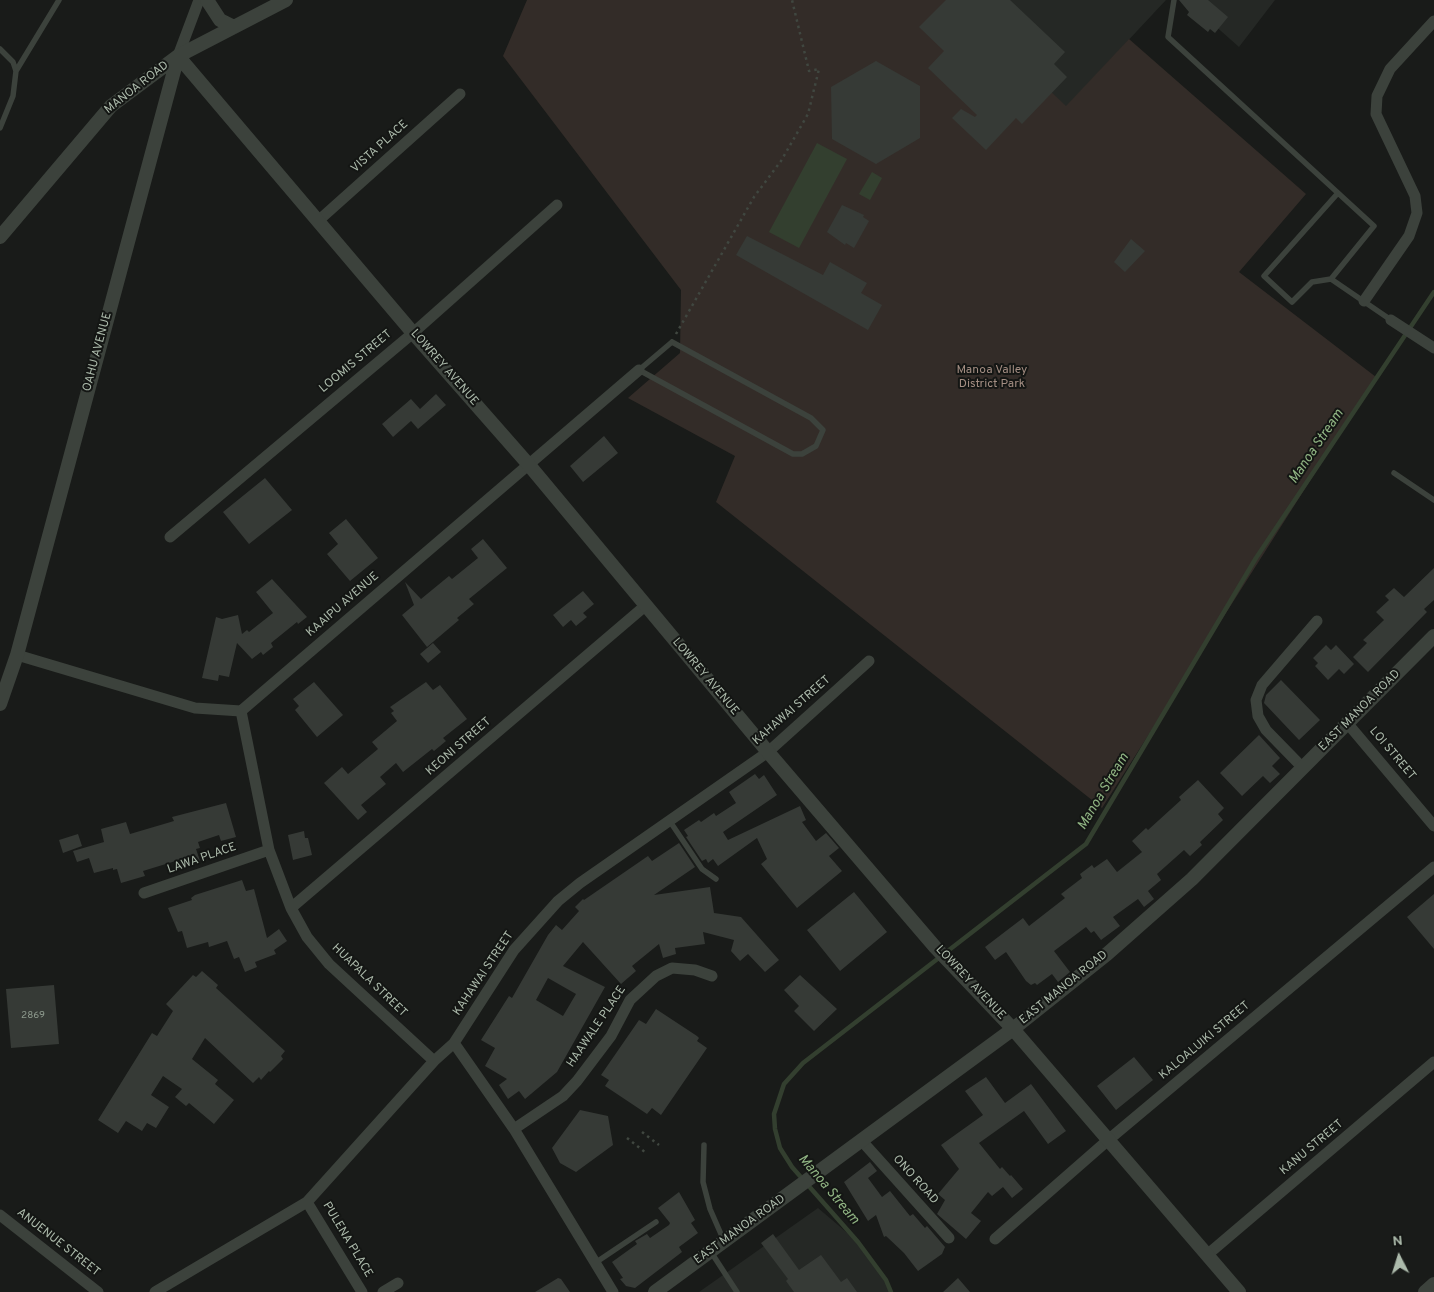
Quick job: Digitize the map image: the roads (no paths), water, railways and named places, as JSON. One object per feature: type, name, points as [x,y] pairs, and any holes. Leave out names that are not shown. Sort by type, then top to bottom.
[{"type":"street","name":"OAHU AVENUE","points":[[0,704],[17,655],[178,56],[199,0]]},
{"type":"street","points":[[207,0],[220,20],[234,27]]},
{"type":"street","name":"MANOA ROAD","points":[[0,237],[111,106],[178,56],[286,0]]},
{"type":"street","points":[[1364,301],[1409,236],[1417,213],[1414,196],[1376,114],[1377,96],[1390,69],[1434,21]]},
{"type":"street","name":"LOWREY AVENUE","points":[[178,56],[413,333],[529,464],[768,752],[936,947],[1013,1029],[1107,1141],[1240,1292]]},
{"type":"street","name":"VISTA PLACE","points":[[318,221],[460,94]]},
{"type":"street","name":"LOOMIS STREET","points":[[170,537],[413,333],[557,205]]},
{"type":"street","points":[[1391,320],[1430,345]]},
{"type":"street","name":"KAAIPU AVENUE","points":[[241,711],[639,370]]},
{"type":"street","name":"KEONI STREET","points":[[291,908],[645,606]]},
{"type":"street","points":[[1304,768],[1266,730],[1258,716],[1256,700],[1262,685],[1317,621]]},
{"type":"street","name":"EAST MANOA ROAD","points":[[655,1292],[834,1162],[1062,992],[1171,899],[1434,636]]},
{"type":"street","points":[[17,655],[194,708],[241,711]]},
{"type":"street","name":"KAHAWAI STREET","points":[[155,1292],[307,1202],[434,1061],[454,1043],[514,950],[543,916],[580,883],[768,752],[869,661]]},
{"type":"street","name":"HUAPALA STREET","points":[[241,711],[269,850],[291,908],[307,937],[329,964],[434,1061]]},
{"type":"street","name":"LOI STREET","points":[[1348,724],[1434,826]]},
{"type":"street","name":"LAWA PLACE","points":[[144,893],[269,850]]},
{"type":"street","name":"KALOALUIKI STREET","points":[[995,1239],[1107,1141],[1434,867]]},
{"type":"street","name":"HAAWALE PLACE","points":[[514,1129],[563,1096],[577,1081],[610,1036],[630,1000],[656,976],[672,968],[695,970],[712,976]]},
{"type":"street","points":[[454,1043],[514,1129],[613,1292]]},
{"type":"street","name":"KANU STREET","points":[[1207,1255],[1434,1062]]},
{"type":"street","name":"ONO ROAD","points":[[861,1140],[950,1238]]},
{"type":"street","name":"PULENA PLACE","points":[[307,1202],[362,1292]]},
{"type":"street","name":"ANUENUE STREET","points":[[0,1215],[98,1292]]},
{"type":"street","points":[[383,1292],[398,1283]]},
{"type":"street","points":[[1425,1292],[1434,1284]]},
{"type":"lane","points":[[0,128],[13,96],[16,71],[59,0]]},
{"type":"lane","points":[[1174,0],[1168,37],[1374,226],[1331,279],[1312,282],[1292,302],[1264,276],[1338,193]]},
{"type":"lane","points":[[0,49],[13,62],[16,71]]},
{"type":"lane","points":[[1331,279],[1391,320]]},
{"type":"lane","points":[[672,342],[811,418],[823,430],[816,446],[802,454],[793,454],[639,370],[672,342]]},
{"type":"lane","points":[[1394,473],[1434,500]]},
{"type":"lane","points":[[669,820],[702,869],[716,879]]},
{"type":"lane","points":[[704,1145],[703,1182],[710,1209],[724,1241]]},
{"type":"lane","points":[[595,1263],[656,1222]]},
{"type":"lane","points":[[710,1251],[737,1292]]},
{"type":"waterway","name":"Manoa Stream","points":[[891,1292],[886,1280],[858,1242],[792,1167],[780,1148],[775,1129],[774,1114],[784,1084],[803,1063],[1086,844],[1256,558],[1434,292]]},
{"type":"park label","name":"Manoa Valley District Park","points":[[992,378]]}]
